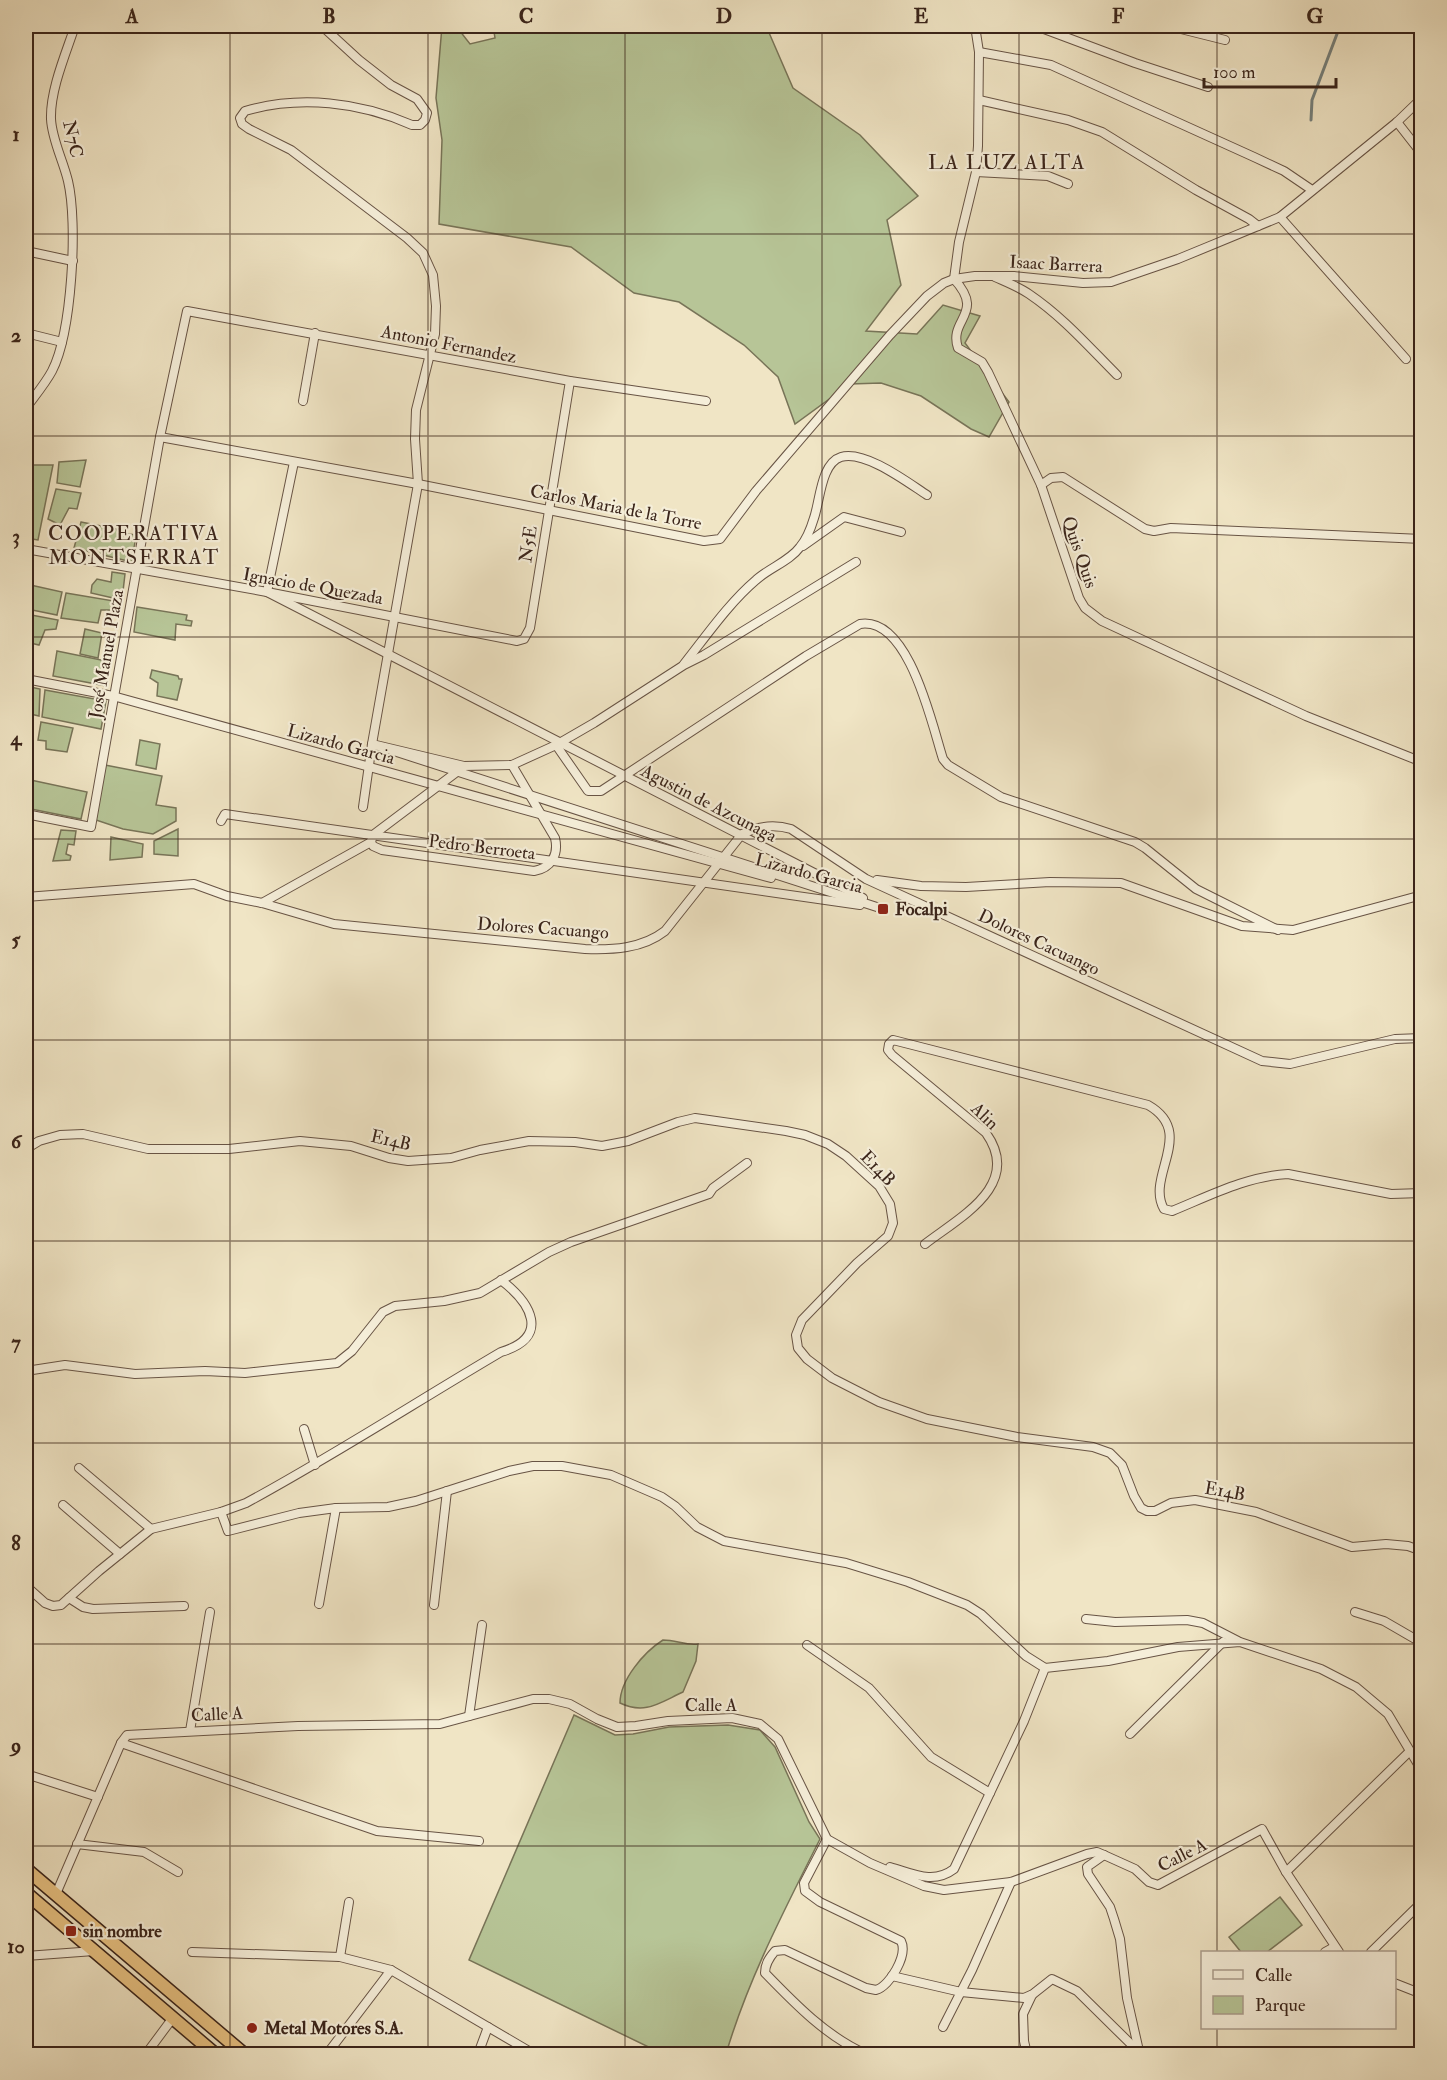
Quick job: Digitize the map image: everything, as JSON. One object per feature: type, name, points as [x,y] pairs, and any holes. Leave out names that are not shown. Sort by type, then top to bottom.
[{"type":"highway","points":[[26,1869],[244,2055]]},
{"type":"highway","points":[[26,1893],[209,2052]]},
{"type":"street","name":"N7C","points":[[26,408],[52,371],[62,342],[73,261],[72,203],[51,118],[55,92],[75,26]]},
{"type":"street","points":[[322,26],[391,85],[417,99],[427,113],[420,125],[365,108],[334,103],[289,104],[255,109],[241,114],[242,124],[291,150],[407,238],[423,253],[433,275],[436,306],[435,334],[416,410],[418,484],[363,807]]},
{"type":"street","points":[[1036,26],[1208,87]]},
{"type":"street","points":[[1169,26],[1225,40]]},
{"type":"street","points":[[954,279],[959,242],[976,172],[979,52],[976,29]]},
{"type":"street","points":[[979,52],[1035,61],[1060,69],[1284,171],[1312,190]]},
{"type":"street","name":"Isaac Barrera","points":[[954,279],[1014,276],[1083,283],[1111,282],[1178,259],[1280,217],[1397,122],[1422,98]]},
{"type":"street","points":[[979,100],[1068,120],[1102,132],[1258,226]]},
{"type":"street","points":[[1397,122],[1422,154]]},
{"type":"street","points":[[976,172],[1048,176],[1068,184]]},
{"type":"street","points":[[1280,217],[1406,359]]},
{"type":"street","points":[[26,251],[73,261]]},
{"type":"street","points":[[994,276],[1027,292],[1046,307],[1077,332],[1117,375]]},
{"type":"street","name":"Quis Quis","points":[[954,279],[963,289],[968,310],[956,332],[955,340],[958,348],[982,362],[988,372],[1041,485],[1079,598],[1093,616],[1306,716],[1422,762]]},
{"type":"street","name":"Carlos Maria de la Torre","points":[[160,437],[418,484],[704,541],[720,539],[756,491],[910,312],[944,282],[954,279]]},
{"type":"street","name":"Antonio Fernandez","points":[[187,310],[570,381],[706,401]]},
{"type":"street","name":"José Manuel Plaza","points":[[26,814],[91,827],[160,437],[187,310]]},
{"type":"street","points":[[26,333],[62,342]]},
{"type":"street","points":[[303,401],[315,333]]},
{"type":"street","name":"N5E","points":[[524,639],[530,628],[570,381]]},
{"type":"street","points":[[800,548],[810,531],[819,506],[824,477],[838,458],[852,455],[885,468],[927,495]]},
{"type":"street","points":[[267,592],[294,462]]},
{"type":"street","points":[[1041,485],[1052,478],[1063,477],[1136,524],[1154,531],[1171,528],[1422,539]]},
{"type":"street","points":[[684,665],[727,610],[756,580],[844,517],[901,532]]},
{"type":"street","name":"Ignacio de Quezada","points":[[26,549],[267,592],[518,641],[524,639]]},
{"type":"street","name":"Lizardo Garcia","points":[[461,769],[512,765],[558,744],[856,562]]},
{"type":"street","name":"Agustin de Azcunaga","points":[[267,592],[558,744],[883,909]]},
{"type":"street","points":[[558,744],[588,791],[601,791],[806,656],[860,624],[876,625],[888,633],[907,657],[927,707],[943,759],[948,765],[1001,797],[1135,843],[1145,848],[1196,888],[1278,930]]},
{"type":"street","name":"Lizardo Garcia","points":[[26,679],[113,696],[541,814],[721,860]]},
{"type":"street","name":"Lizardo Garcia","points":[[372,744],[461,769],[721,860],[883,909]]},
{"type":"street","name":"Pedro Berroeta","points":[[372,838],[373,846],[382,850],[534,871],[547,867],[557,847],[555,838],[512,765]]},
{"type":"street","points":[[262,903],[372,838],[461,769]]},
{"type":"street","points":[[221,820],[225,814],[372,838],[552,861],[883,909]]},
{"type":"street","name":"Dolores Cacuango","points":[[26,897],[194,884],[227,896],[262,903],[334,924],[602,950],[626,948],[665,931],[740,836],[752,829],[764,826],[791,829],[866,879],[1262,1061],[1290,1064],[1395,1039],[1422,1038]]},
{"type":"street","points":[[866,879],[921,886],[966,887],[1050,882],[1121,883],[1242,926],[1278,930],[1293,930],[1422,895]]},
{"type":"street","name":"Alin","points":[[925,1244],[982,1200],[995,1180],[999,1163],[992,1142],[986,1133],[892,1055],[888,1050],[893,1040],[1148,1105],[1160,1112],[1166,1120],[1170,1139],[1159,1197],[1164,1209],[1172,1211],[1241,1184],[1273,1175],[1288,1174],[1391,1194],[1422,1193]]},
{"type":"street","name":"E14B","points":[[26,1149],[60,1135],[83,1134],[148,1149],[230,1149],[300,1141],[351,1146],[388,1158],[408,1161],[451,1158],[529,1141],[575,1142],[602,1146],[628,1141],[695,1118],[805,1135],[828,1144],[846,1156],[879,1186],[890,1204],[893,1223],[888,1236],[857,1263],[802,1320],[796,1335],[798,1348],[807,1359],[832,1378],[879,1402],[927,1419],[1017,1437],[1093,1447],[1110,1453],[1122,1465],[1141,1508],[1148,1511],[1155,1511],[1171,1503],[1195,1500],[1256,1512],[1352,1547],[1386,1544],[1408,1546],[1422,1551]]},
{"type":"street","points":[[26,1371],[65,1365],[135,1374],[205,1371],[245,1373],[337,1363],[352,1351],[383,1312],[395,1306],[444,1301],[480,1293],[571,1242],[709,1194],[713,1188],[747,1162]]},
{"type":"street","points":[[26,1586],[45,1603],[53,1606],[61,1605],[151,1529],[221,1512],[246,1503],[389,1421],[424,1396],[501,1352],[516,1348],[528,1336],[532,1324],[529,1310],[518,1293],[501,1280]]},
{"type":"street","points":[[304,1429],[315,1465]]},
{"type":"street","points":[[221,1512],[228,1531],[298,1513],[336,1508],[388,1507],[416,1501],[509,1471],[533,1466],[562,1466],[612,1475],[662,1497],[697,1527],[724,1541],[846,1563],[908,1582],[967,1605],[981,1614],[1026,1656],[1045,1668],[1108,1661],[1178,1647],[1240,1642]]},
{"type":"street","points":[[79,1468],[151,1529]]},
{"type":"street","points":[[434,1605],[447,1491]]},
{"type":"street","points":[[63,1505],[120,1554]]},
{"type":"street","points":[[319,1604],[336,1508]]},
{"type":"street","points":[[69,1598],[83,1607],[93,1609],[184,1606]]},
{"type":"street","points":[[190,1731],[210,1612]]},
{"type":"street","points":[[1355,1612],[1384,1621],[1422,1643]]},
{"type":"street","points":[[1086,1619],[1115,1622],[1186,1620],[1203,1623],[1240,1642],[1321,1669],[1356,1687],[1388,1714],[1422,1771]]},
{"type":"street","points":[[469,1716],[482,1625]]},
{"type":"street","points":[[1130,1734],[1223,1642]]},
{"type":"street","points":[[807,1645],[855,1677],[875,1694],[931,1757],[990,1793]]},
{"type":"street","points":[[870,1863],[919,1876],[944,1876],[957,1865],[1024,1721],[1045,1668]]},
{"type":"street","name":"Calle A","points":[[121,1743],[127,1735],[190,1731],[298,1726],[440,1724],[533,1699],[549,1699],[570,1704],[617,1727],[668,1720],[732,1718],[760,1724],[778,1739],[827,1839]]},
{"type":"street","points":[[56,1894],[121,1743],[377,1831],[479,1841]]},
{"type":"street","points":[[1286,1872],[1410,1751]]},
{"type":"street","points":[[26,1774],[98,1797]]},
{"type":"street","name":"Calle A","points":[[1104,1855],[1135,1869],[1149,1882],[1158,1885],[1262,1829],[1286,1872],[1337,1950]]},
{"type":"street","points":[[866,2055],[842,2042],[818,2024],[765,1973],[765,1966],[775,1951],[785,1950],[876,1990],[886,1985],[892,1976],[903,1950],[901,1941],[820,1902],[805,1891],[804,1883],[827,1839],[870,1863],[924,1886],[944,1890],[1011,1882],[1086,1854],[1096,1852],[1104,1855]]},
{"type":"street","points":[[77,1844],[144,1852],[178,1872]]},
{"type":"street","points":[[1104,1855],[1087,1867],[1088,1874],[1110,1907],[1120,1939],[1127,1998],[1140,2054]]},
{"type":"street","points":[[943,2026],[1011,1882]]},
{"type":"street","points":[[340,1957],[349,1902]]},
{"type":"street","points":[[1373,1951],[1422,1902]]},
{"type":"street","points":[[26,1956],[94,1951]]},
{"type":"street","points":[[192,1952],[340,1957],[391,1970],[534,2055]]},
{"type":"street","points":[[327,2055],[391,1970]]},
{"type":"street","points":[[892,1976],[961,1992],[1018,1998],[1027,1998],[1052,1978],[1077,1992],[1140,2054]]},
{"type":"street","points":[[1396,1983],[1422,1994]]},
{"type":"street","points":[[1027,2055],[1023,2014],[1033,1994]]},
{"type":"street","points":[[146,2055],[172,2019]]},
{"type":"street","points":[[478,2055],[488,2027]]},
{"type":"green space","points":[[442,26],[456,26],[470,44],[495,38],[493,26],[740,26],[751,31],[767,28],[793,88],[860,135],[918,196],[887,220],[901,285],[866,331],[917,334],[943,305],[980,316],[965,343],[1009,402],[989,437],[971,429],[921,396],[881,383],[850,384],[795,424],[778,377],[744,345],[679,302],[634,293],[571,247],[439,224],[442,140],[436,98]]},
{"type":"green space","points":[[86,460],[80,487],[57,483],[59,462]]},
{"type":"green space","points":[[26,465],[53,465],[38,540],[26,538]]},
{"type":"green space","points":[[56,489],[81,493],[77,509],[69,508],[60,525],[48,519]]},
{"type":"green space","points":[[81,522],[136,535],[132,562],[74,548]]},
{"type":"green space","points":[[112,572],[125,574],[122,600],[91,593],[92,585],[97,579],[111,582]]},
{"type":"green space","points":[[26,584],[62,592],[57,615],[27,609],[32,590],[26,588]]},
{"type":"green space","points":[[66,593],[120,602],[119,610],[101,610],[98,623],[61,618]]},
{"type":"green space","points":[[137,607],[187,615],[186,620],[192,621],[191,626],[176,624],[175,640],[134,632]]},
{"type":"green space","points":[[26,614],[58,620],[56,629],[45,630],[39,645],[26,642]]},
{"type":"green space","points":[[85,629],[102,633],[98,658],[80,654]]},
{"type":"green space","points":[[57,651],[111,662],[107,686],[53,676]]},
{"type":"green space","points":[[152,670],[182,679],[177,700],[157,696],[158,683],[150,678]]},
{"type":"green space","points":[[26,686],[40,689],[39,716],[26,713]]},
{"type":"green space","points":[[45,690],[106,701],[101,729],[42,717]]},
{"type":"green space","points":[[41,722],[73,728],[67,752],[46,749],[46,741],[38,740]]},
{"type":"green space","points":[[140,740],[160,744],[156,769],[136,765]]},
{"type":"green space","points":[[105,765],[162,776],[156,805],[176,808],[176,821],[153,834],[123,829],[96,820]]},
{"type":"green space","points":[[26,779],[87,792],[81,819],[26,808]]},
{"type":"green space","points":[[178,829],[178,856],[154,854],[154,841]]},
{"type":"green space","points":[[61,830],[76,831],[74,845],[68,844],[66,854],[71,856],[70,860],[53,861]]},
{"type":"green space","points":[[111,837],[143,844],[142,857],[110,860]]},
{"type":"green space","points":[[663,1640],[698,1644],[696,1661],[683,1692],[645,1708],[620,1703],[624,1685],[634,1667]]},
{"type":"green space","points":[[574,1715],[615,1735],[669,1727],[728,1725],[760,1730],[775,1747],[809,1822],[820,1839],[756,1971],[726,2054],[663,2054],[469,1960]]},
{"type":"green space","points":[[1280,1897],[1302,1925],[1268,1951],[1240,1951],[1229,1937]]},
{"type":"waterway","points":[[1311,120],[1312,100],[1340,26]]},
{"type":"place","name":"Focalpi","points":[[883,909]]},
{"type":"place","name":"sin nombre","points":[[71,1931]]},
{"type":"place","name":"Metal Motores S.A.","points":[[252,2028]]},
{"type":"district","name":"LA LUZ ALTA","points":[[1007,162]]},
{"type":"district","name":"COOPERATIVA MONTSERRAT","points":[[134,545]]}]
